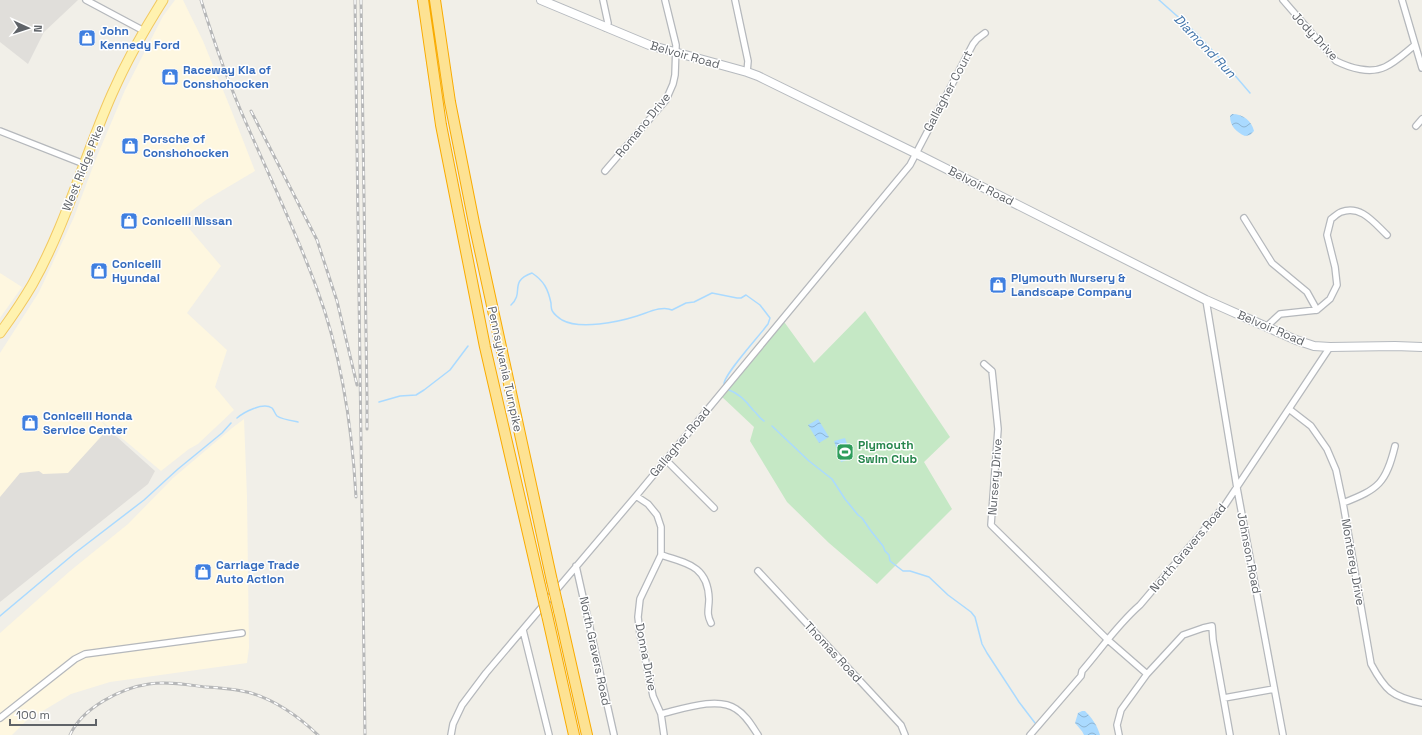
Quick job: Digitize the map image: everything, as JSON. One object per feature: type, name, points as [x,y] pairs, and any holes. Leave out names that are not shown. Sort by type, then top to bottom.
[{"type":"highway","name":"Pennsylvania Turnpike","points":[[423,0],[441,125],[485,347],[574,735]]},
{"type":"highway","name":"Pennsylvania Turnpike","points":[[435,0],[450,102],[472,216],[587,735]]},
{"type":"main road","name":"West Ridge Pike","points":[[0,333],[18,308],[36,278],[62,220],[112,95],[144,31],[162,0]]},
{"type":"street","points":[[86,0],[144,31]]},
{"type":"street","name":"Belvoir Road","points":[[541,0],[606,28],[649,44],[746,72],[915,153],[1206,300],[1296,340],[1314,346],[1330,347],[1422,347]]},
{"type":"street","points":[[602,0],[608,23],[606,28]]},
{"type":"street","name":"Romano Drive","points":[[606,171],[666,100],[670,93],[675,75],[676,45],[665,0]]},
{"type":"street","points":[[735,0],[748,61],[746,72]]},
{"type":"street","name":"Jody Drive","points":[[1283,0],[1336,61],[1345,65],[1365,70],[1385,67],[1415,45]]},
{"type":"street","points":[[1402,0],[1422,68]]},
{"type":"street","name":"Gallagher Court","points":[[915,153],[973,44],[985,33]]},
{"type":"street","points":[[1416,126],[1422,119]]},
{"type":"street","points":[[0,131],[84,164]]},
{"type":"street","name":"Gallagher Road","points":[[450,735],[453,724],[462,705],[486,673],[636,496],[910,165],[915,153]]},
{"type":"street","points":[[1266,327],[1280,314],[1317,310],[1330,299],[1337,285],[1336,267],[1327,235],[1331,219],[1342,212],[1356,210],[1367,216],[1387,235]]},
{"type":"street","points":[[1244,218],[1272,263],[1307,292],[1317,310]]},
{"type":"street","name":"Johnson Road","points":[[1206,300],[1237,488],[1283,735]]},
{"type":"street","name":"North Gravers Road","points":[[1030,735],[1081,676],[1082,671],[1108,640],[1140,605],[1225,505],[1330,347]]},
{"type":"street","name":"Nursery Drive","points":[[984,364],[992,371],[998,429],[991,525],[1108,640],[1147,674]]},
{"type":"street","name":"Monterey Drive","points":[[1289,409],[1311,426],[1328,449],[1336,470],[1371,664],[1381,683],[1395,695],[1410,701],[1422,703]]},
{"type":"street","points":[[1343,503],[1364,495],[1380,484],[1390,465],[1395,446]]},
{"type":"street","points":[[666,460],[714,508]]},
{"type":"street","name":"Donna Drive","points":[[636,496],[648,504],[657,515],[661,527],[661,555],[640,598],[638,617],[640,634],[653,696],[661,714],[664,735]]},
{"type":"street","points":[[661,555],[688,564],[703,575],[709,589],[707,615],[710,623]]},
{"type":"street","name":"North Gravers Road","points":[[576,566],[614,735]]},
{"type":"street","name":"Thomas Road","points":[[758,571],[901,725],[905,735]]},
{"type":"street","points":[[1119,735],[1117,725],[1121,710],[1147,674],[1183,635],[1212,626],[1213,640],[1230,735]]},
{"type":"street","points":[[523,630],[549,735]]},
{"type":"street","points":[[0,718],[80,656],[242,633]]},
{"type":"street","points":[[1224,698],[1274,689]]},
{"type":"street","points":[[661,714],[716,703],[728,704],[737,709],[748,720],[758,735]]},
{"type":"shaded area","points":[[0,0],[78,0],[44,32],[28,64],[0,42]]},
{"type":"shaded area","points":[[175,0],[183,0],[203,41],[255,171],[206,200],[181,219],[221,266],[187,313],[227,350],[215,387],[234,410],[198,444],[189,449],[161,471],[98,418],[108,429],[68,474],[0,497],[0,353],[39,292],[74,217],[95,161],[125,90],[163,16]]},
{"type":"shaded area","points":[[0,273],[22,287],[0,318]]},
{"type":"shaded area","points":[[244,419],[247,497],[249,648],[247,663],[110,682],[71,694],[26,721],[12,735],[0,735],[0,633],[70,571],[128,524],[173,478]]},
{"type":"shaded area","points":[[108,429],[155,471],[148,484],[0,602],[0,497],[20,473],[39,471],[43,474],[68,473]]},
{"type":"green space","name":"Plymouth Swim Club","points":[[865,311],[950,437],[924,462],[952,509],[877,584],[829,543],[787,502],[750,441],[754,427],[720,395],[782,319],[814,363]]},
{"type":"water","points":[[1232,114],[1240,115],[1249,121],[1254,131],[1250,135],[1245,136],[1239,133],[1231,123],[1230,116]]},
{"type":"water","points":[[818,419],[829,437],[819,443],[808,425]]},
{"type":"water","points":[[845,438],[852,458],[841,462],[834,441]]},
{"type":"water","points":[[1085,711],[1092,719],[1100,735],[1084,735],[1075,723],[1078,713]]},
{"type":"waterway","name":"Diamond Run","points":[[1159,0],[1194,31],[1250,93]]},
{"type":"waterway","points":[[511,305],[517,296],[518,284],[525,276],[532,273],[540,279],[547,289],[551,308],[555,314],[562,320],[579,324],[589,325],[610,323],[654,310],[664,308],[672,310],[686,303],[694,302],[712,293],[737,298],[741,298],[746,295],[760,305],[770,318],[768,324],[730,372],[724,384]]},
{"type":"waterway","points":[[379,402],[400,396],[416,395],[424,390],[450,370],[468,346]]},
{"type":"waterway","points":[[729,390],[742,398],[764,421]]},
{"type":"waterway","points":[[237,418],[254,408],[268,406],[272,408],[279,417],[298,422]]},
{"type":"waterway","points":[[0,616],[75,553],[144,500],[178,469],[222,433],[231,423]]},
{"type":"waterway","points":[[772,426],[809,461],[832,479],[845,499],[862,518],[883,546],[889,555],[890,561],[903,571],[910,571],[929,577],[948,595],[971,612],[975,617],[982,644],[987,653],[1019,702],[1035,723]]},
{"type":"railway","points":[[201,0],[240,110],[284,207],[326,314],[344,392],[352,444],[356,497]]},
{"type":"railway","points":[[355,0],[365,735]]},
{"type":"railway","points":[[361,0],[367,429]]},
{"type":"railway","points":[[251,111],[317,240],[337,301],[357,385]]},
{"type":"railway","points":[[70,735],[83,716],[104,701],[138,686],[163,683],[230,689],[263,697],[288,711],[318,735]]},
{"type":"place","name":"John Kennedy Ford","points":[[87,38]]},
{"type":"place","name":"Raceway Kia of Conshohocken","points":[[170,77]]},
{"type":"place","name":"Porsche of Conshohocken","points":[[130,146]]},
{"type":"place","name":"Conicelli Nissan","points":[[129,221]]},
{"type":"place","name":"Conicelli Hyundai","points":[[99,271]]},
{"type":"place","name":"Plymouth Nursery & Landscape Company","points":[[998,285]]},
{"type":"place","name":"Conicelli Honda Service Center","points":[[30,423]]},
{"type":"place","name":"Plymouth Swim Club","points":[[845,452]]},
{"type":"place","name":"Carriage Trade Auto Action","points":[[203,572]]}]
